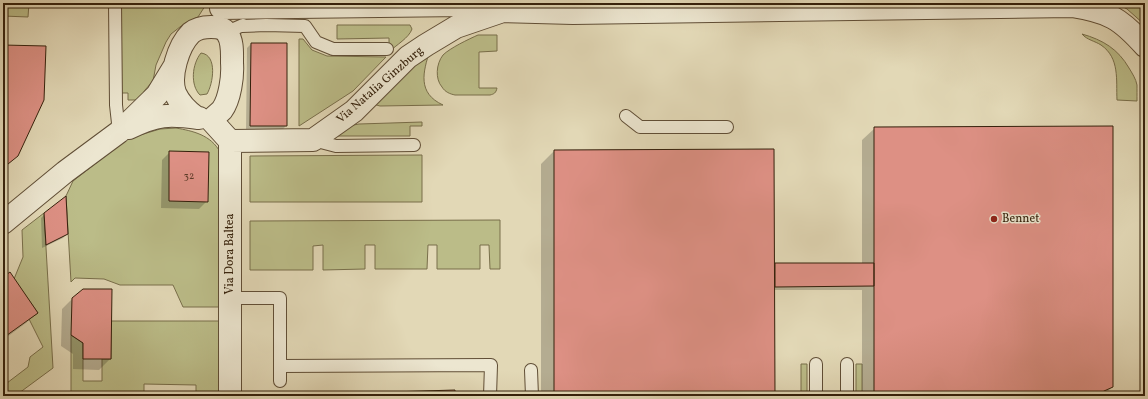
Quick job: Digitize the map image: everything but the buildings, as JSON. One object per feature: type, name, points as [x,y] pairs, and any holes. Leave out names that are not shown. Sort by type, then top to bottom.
[{"type":"street","name":"Via Natalia Ginzburg","points":[[174,67],[178,52],[191,34],[200,27],[222,17],[463,5],[503,11],[572,8],[1072,6],[1094,10],[1112,16],[1131,30],[1145,46]]},
{"type":"street","name":"Via Natalia Ginzburg","points":[[313,140],[354,111],[408,57],[456,27],[503,11]]},
{"type":"street","points":[[119,132],[146,120],[168,115],[204,119],[223,109],[232,81],[233,69],[231,45],[222,17]]},
{"type":"street","points":[[3,223],[65,172],[119,132],[157,96],[174,67]]},
{"type":"street","points":[[174,67],[173,82],[183,108],[204,119],[230,141],[313,140]]},
{"type":"street","name":"Via Dora Baltea","points":[[230,141],[230,396]]},
{"type":"lane","points":[[114,3],[116,105],[119,132]]},
{"type":"lane","points":[[222,17],[243,25],[242,26],[305,26],[316,42],[333,49],[386,49]]},
{"type":"lane","points":[[626,116],[640,127],[726,127]]},
{"type":"lane","points":[[313,140],[336,146],[414,145]]},
{"type":"lane","points":[[230,298],[280,298],[280,381]]},
{"type":"lane","points":[[816,364],[816,396]]},
{"type":"lane","points":[[846,364],[847,396]]},
{"type":"lane","points":[[280,366],[491,365],[490,396]]},
{"type":"lane","points":[[531,370],[532,396]]},
{"type":"green space","points":[[3,3],[29,3],[28,17],[3,16]]},
{"type":"green space","points":[[119,3],[207,3],[198,17],[185,23],[171,34],[156,65],[153,81],[139,100],[128,100],[128,93],[120,93]]},
{"type":"green space","points":[[1116,3],[1145,3],[1145,25],[1127,9]]},
{"type":"green space","points":[[337,25],[410,25],[412,29],[405,38],[389,52],[389,38],[337,39]]},
{"type":"green space","points":[[1082,34],[1103,42],[1115,50],[1125,61],[1136,81],[1137,101],[1117,100],[1117,77],[1111,56],[1101,45],[1086,38]]},
{"type":"green space","points":[[478,35],[497,35],[497,51],[479,52],[479,88],[497,88],[496,91],[494,94],[490,95],[455,95],[448,92],[443,89],[437,76],[439,63],[443,55],[450,49]]},
{"type":"green space","points":[[299,39],[303,39],[312,50],[327,56],[386,57],[353,91],[299,126]]},
{"type":"green space","points":[[430,50],[425,66],[424,81],[429,94],[443,105],[380,106],[373,104]]},
{"type":"green space","points":[[201,53],[210,59],[213,70],[211,84],[207,94],[200,95],[195,86],[193,74],[194,68]]},
{"type":"green space","points":[[422,122],[422,126],[410,126],[410,136],[337,135],[348,126],[359,124]]},
{"type":"green space","points":[[176,128],[195,132],[207,138],[220,152],[221,307],[183,307],[173,285],[120,285],[104,279],[75,278],[71,282],[66,196],[73,181],[127,139],[160,129]]},
{"type":"green space","points":[[422,155],[422,202],[250,202],[250,156]]},
{"type":"green space","points":[[44,213],[53,368],[15,396],[3,396],[3,386],[28,367],[30,357],[43,347],[29,319],[38,313],[14,279],[23,257],[22,230]]},
{"type":"green space","points":[[500,220],[500,269],[490,269],[489,245],[480,245],[480,269],[437,269],[437,245],[428,245],[427,269],[375,269],[375,245],[365,245],[365,269],[323,270],[323,245],[313,246],[313,270],[250,270],[250,221]]},
{"type":"green space","points":[[111,321],[221,321],[224,396],[196,396],[196,385],[144,384],[144,396],[71,396],[71,335],[83,343],[83,381],[102,381],[102,359],[111,359]]},
{"type":"green space","points":[[801,364],[807,364],[807,396],[801,396]]},
{"type":"green space","points":[[856,364],[862,364],[862,396],[856,396]]},
{"type":"place","name":"Bennet","points":[[994,219]]}]
